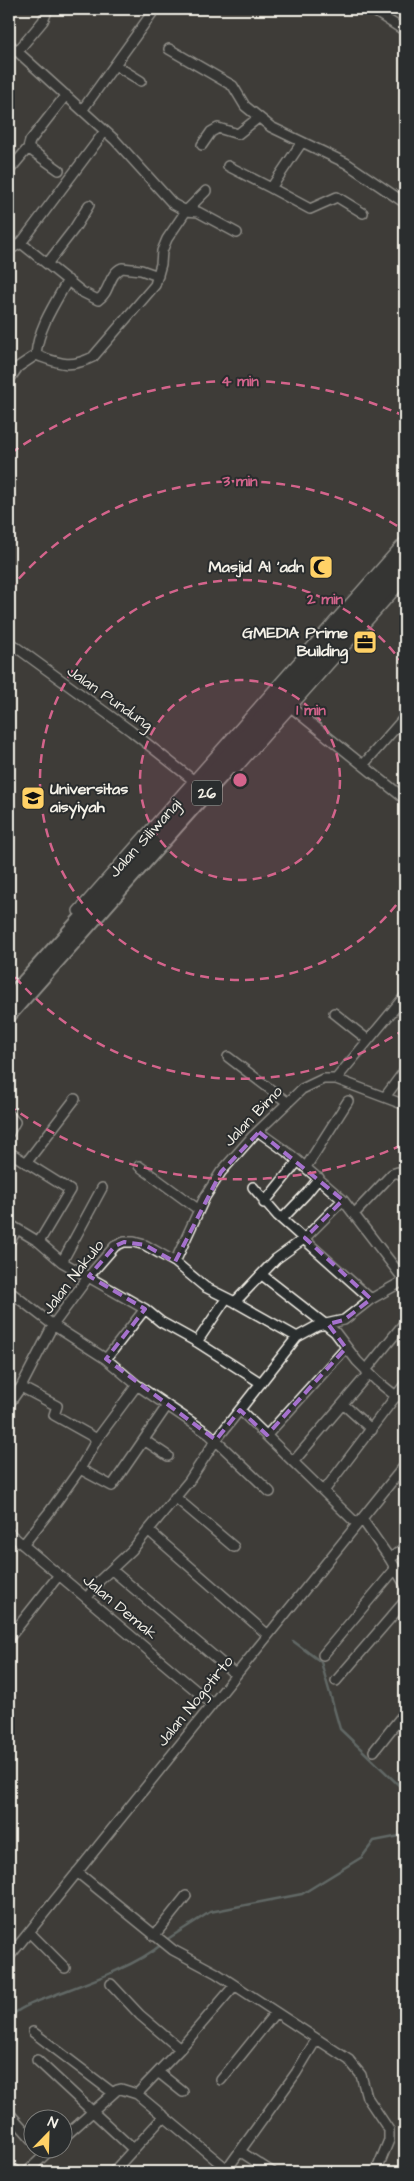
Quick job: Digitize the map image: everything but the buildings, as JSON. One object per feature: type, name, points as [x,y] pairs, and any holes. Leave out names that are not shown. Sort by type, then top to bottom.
[{"type":"highway","name":"Jalan Siliwangi","points":[[9,998],[250,724],[405,552]]},
{"type":"highway","name":"Jalan Siliwangi","points":[[9,1016],[241,759],[405,569]]},
{"type":"street","points":[[17,52],[43,21],[48,9]]},
{"type":"street","points":[[83,109],[155,9]]},
{"type":"street","points":[[371,9],[405,31]]},
{"type":"street","points":[[9,44],[83,109],[173,204],[186,211],[198,212],[237,233]]},
{"type":"street","points":[[169,50],[232,86],[245,106],[258,118],[272,127],[346,163],[405,203]]},
{"type":"street","points":[[114,65],[141,81]]},
{"type":"street","points":[[9,171],[66,95]]},
{"type":"street","points":[[202,145],[211,132],[218,128],[238,134],[258,118]]},
{"type":"street","points":[[9,250],[21,243],[105,131]]},
{"type":"street","points":[[271,188],[302,142]]},
{"type":"street","points":[[28,148],[59,170]]},
{"type":"street","points":[[228,166],[310,209],[338,197],[363,212]]},
{"type":"street","points":[[36,355],[61,364],[71,365],[81,363],[93,357],[155,285],[161,264],[162,251],[167,239],[186,211],[206,191]]},
{"type":"street","points":[[47,264],[74,229],[89,205]]},
{"type":"street","points":[[21,243],[82,292],[98,300],[103,296],[113,275],[122,268],[141,270],[158,276]]},
{"type":"street","points":[[36,355],[36,343],[68,280]]},
{"type":"street","points":[[9,380],[18,367],[36,355]]},
{"type":"street","points":[[9,990],[193,780],[250,724],[405,541]]},
{"type":"street","points":[[9,1023],[241,759],[292,708],[405,579]]},
{"type":"street","name":"Jalan Pundung","points":[[9,642],[131,731],[193,780]]},
{"type":"street","points":[[292,708],[405,799]]},
{"type":"street","points":[[363,765],[405,717]]},
{"type":"street","points":[[405,996],[336,1079],[405,1105]]},
{"type":"street","points":[[334,1013],[368,1040]]},
{"type":"street","points":[[228,1057],[287,1102]]},
{"type":"street","points":[[385,1097],[405,1070]]},
{"type":"street","name":"Jalan Bimo","points":[[175,1262],[199,1210],[221,1172],[252,1137],[302,1089],[323,1079],[336,1079]]},
{"type":"street","points":[[26,1163],[75,1099]]},
{"type":"street","points":[[264,1202],[302,1164],[348,1101]]},
{"type":"street","points":[[9,1115],[15,1122],[9,1133]]},
{"type":"street","points":[[87,1598],[98,1581],[112,1570],[175,1497],[216,1440],[297,1337],[317,1326],[344,1320],[371,1299],[405,1279],[343,1200],[302,1164],[259,1132]]},
{"type":"street","points":[[9,1152],[64,1185],[70,1192],[39,1242]]},
{"type":"street","points":[[139,1166],[199,1210]]},
{"type":"street","points":[[354,1214],[392,1174],[398,1172],[405,1178]]},
{"type":"street","points":[[282,1219],[306,1194],[318,1178]]},
{"type":"street","points":[[253,1187],[264,1202],[371,1299]]},
{"type":"street","points":[[62,1262],[102,1188]]},
{"type":"street","points":[[197,1342],[231,1300],[262,1275],[276,1259],[305,1238],[343,1200]]},
{"type":"street","points":[[9,1224],[39,1242],[62,1262],[145,1309],[161,1322],[197,1342],[261,1383]]},
{"type":"street","points":[[9,1243],[17,1229]]},
{"type":"street","name":"Jalan Nakulo","points":[[9,1401],[21,1386],[53,1325],[89,1276],[115,1246],[124,1242],[145,1245],[175,1262],[205,1287],[297,1337]]},
{"type":"street","points":[[262,1275],[327,1325],[339,1336],[346,1348],[368,1371],[396,1397]]},
{"type":"street","points":[[9,1292],[53,1325],[106,1359],[137,1385],[216,1440],[270,1492]]},
{"type":"street","points":[[106,1359],[145,1309]]},
{"type":"street","points":[[294,1461],[342,1404],[405,1322]]},
{"type":"street","points":[[267,1436],[346,1348]]},
{"type":"street","points":[[23,1545],[50,1512],[80,1469],[96,1439],[137,1385]]},
{"type":"street","points":[[21,1386],[57,1406],[54,1415],[96,1439]]},
{"type":"street","points":[[324,1491],[404,1387]]},
{"type":"street","points":[[342,1404],[372,1430]]},
{"type":"street","points":[[80,1469],[112,1486],[167,1406]]},
{"type":"street","points":[[240,1410],[324,1491],[359,1521],[393,1564],[405,1585]]},
{"type":"street","points":[[144,1440],[168,1456]]},
{"type":"street","name":"Jalan Nogotirto","points":[[9,1957],[405,1465]]},
{"type":"street","points":[[175,1497],[234,1548]]},
{"type":"street","points":[[148,1530],[268,1635]]},
{"type":"street","name":"Jalan Demak","points":[[9,1533],[212,1704]]},
{"type":"street","points":[[323,1655],[405,1547]]},
{"type":"street","points":[[112,1570],[236,1675]]},
{"type":"street","points":[[9,1638],[59,1575]]},
{"type":"street","points":[[336,1681],[405,1601]]},
{"type":"street","points":[[374,1751],[405,1712]]},
{"type":"street","points":[[77,1872],[173,1950],[234,1986],[349,2060],[361,2074],[367,2097],[389,2130],[389,2140],[376,2172]]},
{"type":"street","points":[[156,1938],[186,1896]]},
{"type":"street","points":[[29,1932],[65,1968]]},
{"type":"street","points":[[112,1984],[140,2015],[180,2049]]},
{"type":"street","points":[[137,2094],[180,2049],[234,1986]]},
{"type":"street","points":[[221,2080],[275,2013]]},
{"type":"street","points":[[33,2032],[113,2093]]},
{"type":"street","points":[[72,2131],[113,2093],[121,2089],[137,2094],[226,2170],[241,2152],[296,2073],[316,2040]]},
{"type":"street","points":[[36,2060],[134,2150]]},
{"type":"street","points":[[158,2072],[183,2092]]},
{"type":"street","points":[[9,2113],[22,2128]]},
{"type":"street","points":[[113,2172],[164,2116]]},
{"type":"street","points":[[241,2152],[272,2172]]},
{"type":"street","points":[[27,2172],[39,2158]]},
{"type":"street","points":[[9,2165],[17,2172]]},
{"type":"highlighted area","points":[[259,1132],[343,1200],[305,1238],[371,1299],[344,1320],[328,1324],[346,1348],[267,1435],[240,1410],[216,1440],[106,1359],[145,1309],[89,1276],[115,1246],[124,1242],[145,1245],[175,1262],[221,1172]]},
{"type":"waterway","points":[[293,1641],[321,1662],[340,1729],[405,1791]]},
{"type":"waterway","points":[[166,1940],[210,1912],[302,1894],[362,1857],[374,1841],[405,1835]]},
{"type":"waterway","points":[[9,2018],[32,2004],[126,1966],[162,1944]]},
{"type":"place","name":"Masjid Al 'adn","points":[[321,567]]},
{"type":"place","name":"GMEDIA Prime Building","points":[[365,642]]},
{"type":"place","name":"Universitas aisyiyah","points":[[33,798]]}]
